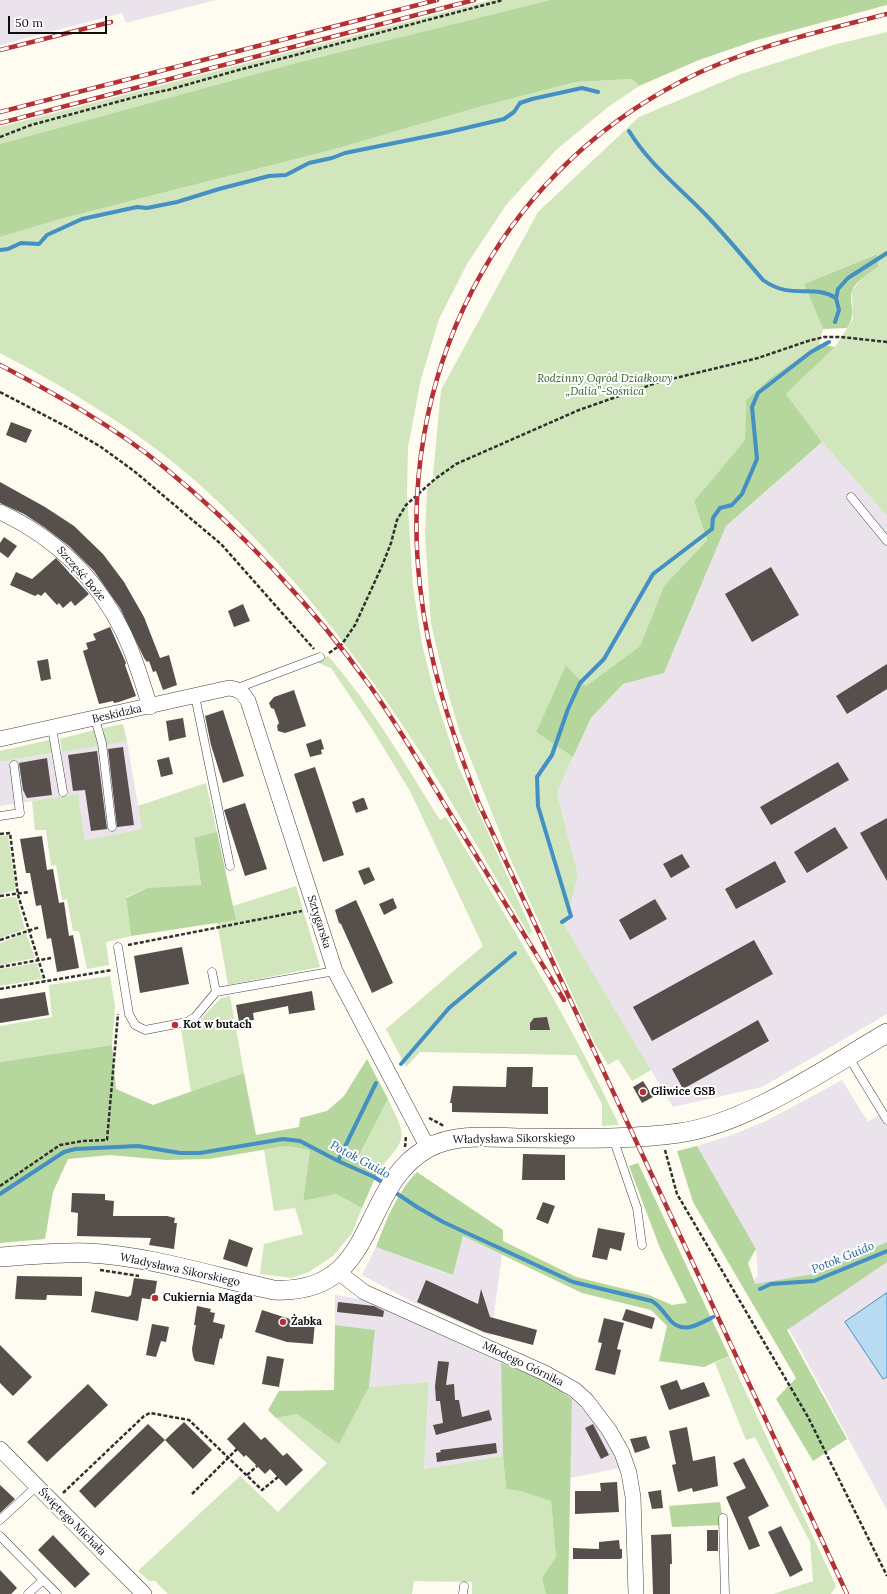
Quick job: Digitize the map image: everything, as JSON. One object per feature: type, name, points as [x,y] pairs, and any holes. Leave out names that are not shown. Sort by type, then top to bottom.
[{"type":"street","name":"Szczęść Boże","points":[[0,512],[22,522],[60,548],[96,588],[112,611],[124,633],[134,656],[150,707]]},
{"type":"street","name":"Beskidzka","points":[[0,739],[195,696],[235,689]]},
{"type":"street","name":"Sztygarska","points":[[235,689],[243,694],[248,701],[335,971],[428,1148]]},
{"type":"street","name":"Władysława Sikorskiego","points":[[0,1257],[88,1253],[150,1261],[274,1290],[293,1291],[315,1286],[338,1272],[361,1243],[395,1176],[407,1162],[428,1148],[448,1140],[476,1138],[614,1138],[681,1133],[714,1125],[747,1112],[887,1033]]},
{"type":"street","name":"Młodego Górnika","points":[[338,1272],[364,1292],[544,1373],[575,1390],[586,1401],[609,1430],[622,1453],[629,1473],[633,1497],[636,1594]]},
{"type":"street","name":"Świętego Michała","points":[[0,1449],[144,1594]]},
{"type":"lane","points":[[851,497],[887,541]]},
{"type":"lane","points":[[235,689],[320,657]]},
{"type":"lane","points":[[195,696],[230,866]]},
{"type":"lane","points":[[96,719],[102,743],[112,827]]},
{"type":"lane","points":[[52,728],[63,792]]},
{"type":"lane","points":[[0,816],[20,813],[14,766]]},
{"type":"lane","points":[[118,947],[129,1014],[139,1029],[145,1030],[187,1022],[195,1017],[216,992],[335,971]]},
{"type":"lane","points":[[212,972],[216,992]]},
{"type":"lane","points":[[847,1056],[887,1120]]},
{"type":"lane","points":[[614,1138],[637,1208],[642,1245]]},
{"type":"lane","points":[[0,1520],[37,1486]]},
{"type":"lane","points":[[723,1518],[725,1594]]},
{"type":"lane","points":[[0,1536],[57,1594]]},
{"type":"lane","points":[[28,1594],[43,1580]]},
{"type":"path","points":[[0,137],[32,125],[503,0]]},
{"type":"path","points":[[0,392],[101,447],[169,500],[220,544],[320,657],[342,644],[355,624],[382,566],[391,543],[397,520],[406,505],[435,479],[456,464],[579,410],[659,382],[758,358],[808,341],[824,338],[841,337],[887,342]]},
{"type":"path","points":[[0,834],[10,833],[18,894],[45,981]]},
{"type":"path","points":[[0,896],[29,892]]},
{"type":"path","points":[[113,978],[111,949],[306,911]]},
{"type":"path","points":[[0,940],[40,927]]},
{"type":"path","points":[[0,967],[50,958]]},
{"type":"path","points":[[0,989],[112,970]]},
{"type":"path","points":[[0,1186],[60,1145],[83,1141],[107,1140],[118,1007]]},
{"type":"path","points":[[664,1145],[677,1194],[808,1417],[887,1576]]},
{"type":"path","points":[[60,1496],[144,1416],[150,1413],[190,1420],[262,1490],[278,1477]]},
{"type":"path","points":[[192,1494],[236,1449]]},
{"type":"path","points":[[247,1475],[257,1466]]},
{"type":"shaded area","points":[[0,0],[216,0],[126,23],[122,13],[0,45]]},
{"type":"shaded area","points":[[822,442],[887,516],[887,1014],[762,1087],[673,1107],[565,926],[578,875],[557,793],[591,718],[623,684],[664,673],[726,526]]},
{"type":"shaded area","points":[[127,741],[142,829],[85,840],[78,794],[0,806],[0,762]]},
{"type":"shaded area","points":[[842,1080],[868,1122],[887,1110],[887,1510],[774,1301],[759,1298],[753,1281],[758,1276],[756,1249],[697,1146],[732,1135],[768,1120]]},
{"type":"shaded area","points":[[463,1236],[502,1255],[491,1336],[413,1302],[362,1275],[376,1247],[452,1275]]},
{"type":"shaded area","points":[[335,1295],[361,1299],[501,1363],[503,1456],[424,1469],[429,1382],[369,1387],[375,1330],[335,1325]]},
{"type":"shaded area","points":[[572,1399],[592,1418],[611,1448],[620,1468],[570,1478]]},
{"type":"green space","points":[[491,0],[550,0],[292,64],[0,144],[0,127]]},
{"type":"green space","points":[[550,0],[887,0],[887,5],[757,40],[699,60],[639,86],[632,79],[576,82],[479,107],[335,149],[64,218],[0,237],[0,144],[292,64]]},
{"type":"green space","name":"Rodzinny Ogród Działkowy „Dalia”-Sośnica","points":[[887,32],[887,516],[822,442],[786,394],[835,347],[853,319],[852,291],[862,278],[878,267],[876,254],[804,284],[823,329],[819,344],[769,379],[746,400],[745,440],[694,501],[707,540],[664,586],[640,646],[586,686],[566,665],[536,732],[573,757],[557,793],[578,875],[565,926],[651,1070],[632,1081],[618,1059],[608,1065],[593,1040],[510,858],[459,730],[446,686],[431,624],[425,535],[427,489],[435,479],[433,475],[441,390],[538,212],[639,117],[741,74],[833,45]]},
{"type":"green space","points":[[633,79],[639,86],[608,107],[556,150],[506,205],[467,264],[439,319],[421,379],[408,447],[407,494],[413,587],[422,644],[435,696],[458,766],[532,931],[529,935],[444,790],[408,733],[346,646],[300,588],[276,561],[225,508],[198,483],[152,446],[103,412],[0,353],[0,237],[64,218],[335,149],[479,107],[576,82]]},
{"type":"green space","points":[[877,254],[878,267],[860,280],[852,291],[852,317],[847,328],[823,329],[804,284]]},
{"type":"green space","points":[[819,344],[835,347],[786,394],[822,442],[726,526],[664,673],[623,684],[591,718],[573,757],[536,732],[566,665],[586,686],[640,646],[664,586],[707,540],[694,501],[745,440],[746,400],[769,379]]},
{"type":"green space","points":[[328,656],[374,715],[440,820],[446,817],[558,1007],[600,1085],[619,1125],[602,1126],[602,1104],[576,1055],[420,1052],[406,1067],[386,1029],[483,946],[410,791],[372,729],[331,668],[316,662]]},
{"type":"green space","points":[[123,724],[127,741],[106,745],[103,728]]},
{"type":"green space","points":[[94,730],[98,746],[62,752],[60,739]]},
{"type":"green space","points":[[50,740],[52,753],[0,762],[0,751]]},
{"type":"green space","points":[[206,783],[217,832],[194,839],[201,886],[147,888],[126,897],[131,936],[106,942],[109,965],[87,969],[79,931],[73,931],[67,899],[62,900],[56,865],[51,866],[46,830],[35,830],[32,801],[78,794],[85,840],[142,829],[138,806]]},
{"type":"green space","points":[[217,832],[236,920],[131,936],[126,898],[147,888],[201,885],[194,838]]},
{"type":"green space","points":[[8,835],[16,890],[0,894],[0,836]]},
{"type":"green space","points":[[296,886],[320,967],[228,985],[217,922],[235,920],[233,906]]},
{"type":"green space","points":[[16,897],[25,929],[0,938],[0,899]]},
{"type":"green space","points":[[26,933],[35,958],[0,965],[0,943]]},
{"type":"green space","points":[[37,963],[42,979],[0,986],[0,969]]},
{"type":"green space","points":[[110,976],[115,1006],[112,1045],[0,1062],[0,1026],[52,1017],[49,985]]},
{"type":"green space","points":[[230,996],[244,1073],[191,1092],[181,1028],[194,1026],[221,998]]},
{"type":"green space","points":[[112,1045],[116,1089],[153,1105],[244,1073],[256,1135],[299,1127],[300,1118],[327,1111],[344,1096],[367,1059],[388,1099],[357,1160],[379,1169],[362,1208],[336,1194],[303,1201],[310,1150],[286,1146],[209,1159],[166,1160],[110,1155],[68,1159],[53,1192],[45,1239],[0,1243],[0,1062]]},
{"type":"green space","points":[[388,1099],[398,1121],[402,1136],[396,1150],[379,1169],[357,1161]]},
{"type":"green space","points":[[286,1146],[310,1150],[303,1201],[336,1194],[362,1208],[352,1233],[333,1256],[309,1272],[291,1278],[260,1274],[264,1244],[303,1234],[295,1208],[274,1211],[264,1150]]},
{"type":"green space","points":[[697,1146],[756,1249],[748,1263],[755,1284],[814,1274],[887,1242],[887,1262],[787,1330],[847,1439],[813,1461],[776,1399],[796,1378],[693,1202],[677,1151]]},
{"type":"green space","points":[[638,1163],[729,1356],[704,1367],[659,1361],[667,1326],[651,1310],[582,1293],[463,1236],[453,1275],[376,1247],[388,1217],[398,1198],[417,1172],[503,1230],[503,1241],[576,1277],[649,1295],[672,1305],[687,1303],[660,1248],[629,1166]]},
{"type":"green space","points":[[335,1325],[375,1330],[369,1387],[339,1444],[297,1414],[276,1418],[268,1410],[279,1391],[334,1390]]},
{"type":"green space","points":[[729,1356],[836,1586],[831,1594],[773,1594],[813,1581],[810,1542],[755,1437],[746,1440],[715,1363]]},
{"type":"green space","points":[[501,1363],[548,1382],[572,1399],[568,1594],[546,1594],[542,1578],[556,1557],[551,1501],[520,1491],[506,1489],[503,1456]]},
{"type":"green space","points":[[429,1382],[424,1469],[503,1456],[506,1489],[520,1491],[551,1501],[556,1557],[542,1578],[546,1594],[472,1594],[472,1582],[414,1581],[412,1594],[168,1594],[155,1581],[149,1581],[138,1571],[240,1476],[278,1512],[327,1463],[276,1418],[297,1414],[339,1443],[369,1387]]},
{"type":"green space","points":[[720,1502],[724,1525],[672,1527],[669,1506]]},
{"type":"water","points":[[887,1293],[887,1377],[883,1379],[845,1322]]},
{"type":"building","points":[[11,422],[32,430],[26,443],[6,435]]},
{"type":"building","points":[[0,482],[45,507],[74,526],[103,554],[124,582],[144,617],[160,658],[169,655],[177,685],[163,690],[156,671],[153,672],[149,661],[147,662],[144,658],[120,608],[94,571],[69,546],[44,527],[24,514],[0,503]]},
{"type":"building","points":[[4,537],[17,546],[8,558],[0,552],[0,543]]},
{"type":"building","points":[[56,558],[89,594],[75,606],[71,601],[63,608],[59,603],[57,605],[45,592],[41,596],[38,594],[35,596],[10,585],[16,572],[32,579]]},
{"type":"building","points":[[771,567],[799,615],[752,642],[725,594]]},
{"type":"building","points":[[243,604],[250,621],[234,627],[228,611]]},
{"type":"building","points":[[110,627],[126,663],[125,665],[136,696],[119,702],[114,703],[113,701],[99,704],[83,651],[88,649],[86,643],[96,640],[93,634]]},
{"type":"building","points":[[48,659],[51,679],[41,681],[37,661]]},
{"type":"building","points":[[887,664],[887,689],[847,714],[836,696]]},
{"type":"building","points":[[294,690],[306,726],[285,733],[278,731],[277,726],[279,723],[274,709],[271,708],[269,703],[274,697]]},
{"type":"building","points":[[223,710],[244,776],[223,783],[211,745],[205,716]]},
{"type":"building","points":[[183,718],[186,737],[169,741],[166,721]]},
{"type":"building","points":[[321,739],[324,749],[321,750],[322,754],[310,757],[306,744]]},
{"type":"building","points":[[123,747],[134,825],[117,827],[108,749]]},
{"type":"building","points":[[97,751],[107,829],[91,831],[85,790],[73,791],[68,755]]},
{"type":"building","points":[[169,757],[173,774],[161,777],[157,760]]},
{"type":"building","points":[[47,758],[52,795],[27,798],[23,790],[19,763]]},
{"type":"building","points":[[838,762],[849,780],[771,825],[760,807]]},
{"type":"building","points":[[315,767],[344,855],[323,862],[294,774]]},
{"type":"building","points":[[364,798],[368,809],[356,813],[352,802]]},
{"type":"building","points":[[245,803],[267,869],[245,876],[224,810]]},
{"type":"building","points":[[887,818],[887,881],[860,833]]},
{"type":"building","points":[[835,827],[848,848],[807,873],[794,852]]},
{"type":"building","points":[[42,836],[47,870],[53,869],[59,903],[64,902],[69,936],[73,935],[79,968],[57,972],[51,938],[47,939],[41,905],[36,906],[30,873],[26,873],[20,839]]},
{"type":"building","points":[[682,854],[690,867],[671,878],[663,864]]},
{"type":"building","points":[[775,861],[786,882],[736,909],[725,889]]},
{"type":"building","points":[[369,867],[375,880],[364,885],[358,871]]},
{"type":"building","points":[[393,898],[397,908],[384,915],[379,904]]},
{"type":"building","points":[[655,899],[667,919],[630,940],[619,920]]},
{"type":"building","points":[[356,900],[393,983],[372,993],[341,924],[339,923],[335,910]]},
{"type":"building","points":[[754,940],[773,974],[652,1041],[633,1007]]},
{"type":"building","points":[[182,947],[189,984],[140,993],[134,956]]},
{"type":"building","points":[[312,991],[315,1010],[289,1014],[288,1006],[253,1013],[254,1020],[239,1022],[236,1005]]},
{"type":"building","points":[[45,992],[49,1015],[0,1023],[0,999]]},
{"type":"building","points":[[547,1017],[550,1030],[530,1030],[530,1023],[534,1018]]},
{"type":"building","points":[[758,1020],[769,1041],[683,1089],[672,1069]]},
{"type":"building","points":[[507,1067],[533,1067],[532,1087],[548,1087],[548,1114],[452,1112],[452,1103],[450,1103],[453,1086],[506,1087]]},
{"type":"building","name":"Gliwice GSB","points":[[643,1081],[653,1097],[642,1103],[633,1087]]},
{"type":"building","points":[[523,1154],[565,1155],[565,1180],[522,1180]]},
{"type":"building","points":[[72,1193],[105,1194],[105,1200],[114,1201],[113,1216],[167,1216],[175,1218],[174,1223],[177,1223],[174,1249],[149,1245],[151,1238],[77,1236],[78,1213],[71,1212]]},
{"type":"building","points":[[543,1202],[555,1206],[548,1224],[536,1219]]},
{"type":"building","points":[[598,1228],[625,1233],[621,1251],[610,1248],[607,1260],[592,1257]]},
{"type":"building","points":[[229,1239],[253,1248],[247,1267],[223,1259]]},
{"type":"building","points":[[17,1276],[82,1277],[82,1296],[47,1295],[46,1300],[15,1299]]},
{"type":"building","points":[[134,1278],[157,1281],[154,1300],[142,1298],[138,1321],[91,1312],[95,1291],[128,1297],[131,1295]]},
{"type":"building","points":[[426,1280],[478,1304],[481,1289],[490,1317],[537,1330],[533,1345],[484,1332],[417,1302]]},
{"type":"building","points":[[338,1302],[374,1306],[384,1311],[383,1317],[337,1312]]},
{"type":"building","points":[[197,1306],[211,1309],[210,1312],[215,1313],[213,1322],[225,1325],[222,1339],[220,1338],[214,1365],[195,1361],[193,1356],[192,1349],[196,1325],[194,1325]]},
{"type":"building","points":[[626,1309],[655,1318],[652,1329],[622,1320]]},
{"type":"building","points":[[262,1310],[293,1320],[315,1322],[313,1344],[287,1342],[255,1332]]},
{"type":"building","points":[[604,1318],[624,1323],[617,1349],[621,1350],[615,1375],[595,1370],[602,1343],[598,1342]]},
{"type":"building","points":[[152,1324],[169,1327],[166,1342],[161,1341],[156,1357],[146,1355]]},
{"type":"building","points":[[0,1345],[32,1377],[13,1396],[0,1383]]},
{"type":"building","points":[[267,1356],[284,1359],[279,1387],[262,1384]]},
{"type":"building","points":[[438,1361],[449,1362],[446,1385],[454,1384],[455,1400],[459,1400],[462,1417],[489,1410],[492,1420],[436,1435],[433,1425],[443,1423],[440,1401],[436,1401],[435,1386]]},
{"type":"building","points":[[677,1380],[681,1390],[704,1382],[710,1396],[669,1410],[660,1386]]},
{"type":"building","points":[[88,1384],[108,1405],[47,1462],[27,1442]]},
{"type":"building","points":[[184,1422],[212,1450],[193,1469],[165,1440]]},
{"type":"building","points":[[244,1422],[261,1440],[265,1437],[283,1456],[287,1453],[303,1470],[286,1486],[270,1469],[265,1474],[246,1455],[244,1457],[227,1439]]},
{"type":"building","points":[[148,1424],[165,1440],[95,1508],[79,1491]]},
{"type":"building","points":[[593,1424],[609,1455],[601,1459],[585,1428]]},
{"type":"building","points":[[687,1427],[693,1461],[715,1456],[718,1486],[693,1492],[692,1488],[678,1492],[672,1465],[676,1464],[669,1431]]},
{"type":"building","points":[[646,1436],[650,1448],[635,1453],[630,1439]]},
{"type":"building","points":[[496,1443],[497,1453],[437,1462],[436,1453],[441,1452],[440,1450]]},
{"type":"building","points":[[744,1458],[769,1506],[748,1517],[760,1546],[749,1550],[726,1497],[746,1488],[733,1463]]},
{"type":"building","points":[[617,1482],[619,1512],[575,1514],[575,1491],[601,1491],[600,1483]]},
{"type":"building","points":[[0,1485],[15,1499],[0,1513]]},
{"type":"building","points":[[661,1490],[663,1508],[652,1509],[648,1492]]},
{"type":"building","points":[[781,1526],[803,1570],[790,1577],[768,1532]]},
{"type":"building","points":[[707,1530],[718,1530],[718,1551],[707,1551]]},
{"type":"building","points":[[671,1534],[672,1564],[670,1564],[670,1594],[653,1594],[651,1535]]},
{"type":"building","points":[[53,1535],[90,1574],[75,1588],[38,1550]]},
{"type":"building","points":[[619,1540],[620,1549],[622,1549],[622,1558],[620,1559],[573,1559],[573,1548],[599,1549],[599,1542]]},
{"type":"building","points":[[0,1570],[17,1588],[11,1594],[0,1594]]},
{"type":"waterway","points":[[0,250],[8,249],[21,243],[39,244],[47,235],[82,219],[137,207],[147,208],[177,202],[269,176],[286,175],[309,163],[332,158],[345,153],[449,132],[504,119],[514,112],[520,103],[532,99],[582,88],[598,92]]},
{"type":"waterway","points":[[629,131],[655,165],[706,215],[763,280],[783,290],[819,292],[836,298]]},
{"type":"waterway","points":[[835,322],[839,310],[836,298],[838,289],[848,278],[887,253]]},
{"type":"waterway","points":[[562,922],[571,916],[538,806],[537,777],[552,755],[568,709],[580,683],[604,659],[653,574],[712,529],[713,518],[720,508],[732,505],[742,494],[757,459],[752,407],[758,393],[811,352],[829,342]]},
{"type":"waterway","points":[[401,1064],[449,1008],[515,953]]},
{"type":"waterway","points":[[338,1161],[376,1083]]},
{"type":"waterway","name":"Potok Guido","points":[[0,1194],[64,1152],[75,1149],[138,1146],[180,1153],[200,1153],[283,1139],[300,1141],[338,1161],[374,1177],[385,1184]]},
{"type":"waterway","name":"Potok Guido","points":[[393,1191],[443,1222],[573,1282],[652,1301],[660,1307],[670,1320],[680,1327],[691,1327],[713,1317]]},
{"type":"waterway","name":"Potok Guido","points":[[760,1289],[771,1284],[814,1281],[887,1251]]},
{"type":"railway","points":[[0,112],[437,0]]},
{"type":"railway","points":[[0,123],[474,0]]},
{"type":"railway","points":[[847,1594],[479,804],[442,697],[429,642],[420,586],[417,509],[424,433],[443,360],[472,292],[510,229],[558,172],[616,122],[682,81],[706,69],[757,50],[809,34],[887,14]]},
{"type":"railway","points":[[0,50],[111,22]]},
{"type":"railway","points":[[0,365],[106,425],[165,468],[248,543],[325,627],[348,656],[391,717],[564,1000]]},
{"type":"place","name":"Kot w butach","points":[[175,1025]]},
{"type":"place","name":"Gliwice GSB","points":[[643,1092]]},
{"type":"place","name":"Cukiernia Magda","points":[[155,1298]]},
{"type":"place","name":"Żabka","points":[[283,1322]]}]
